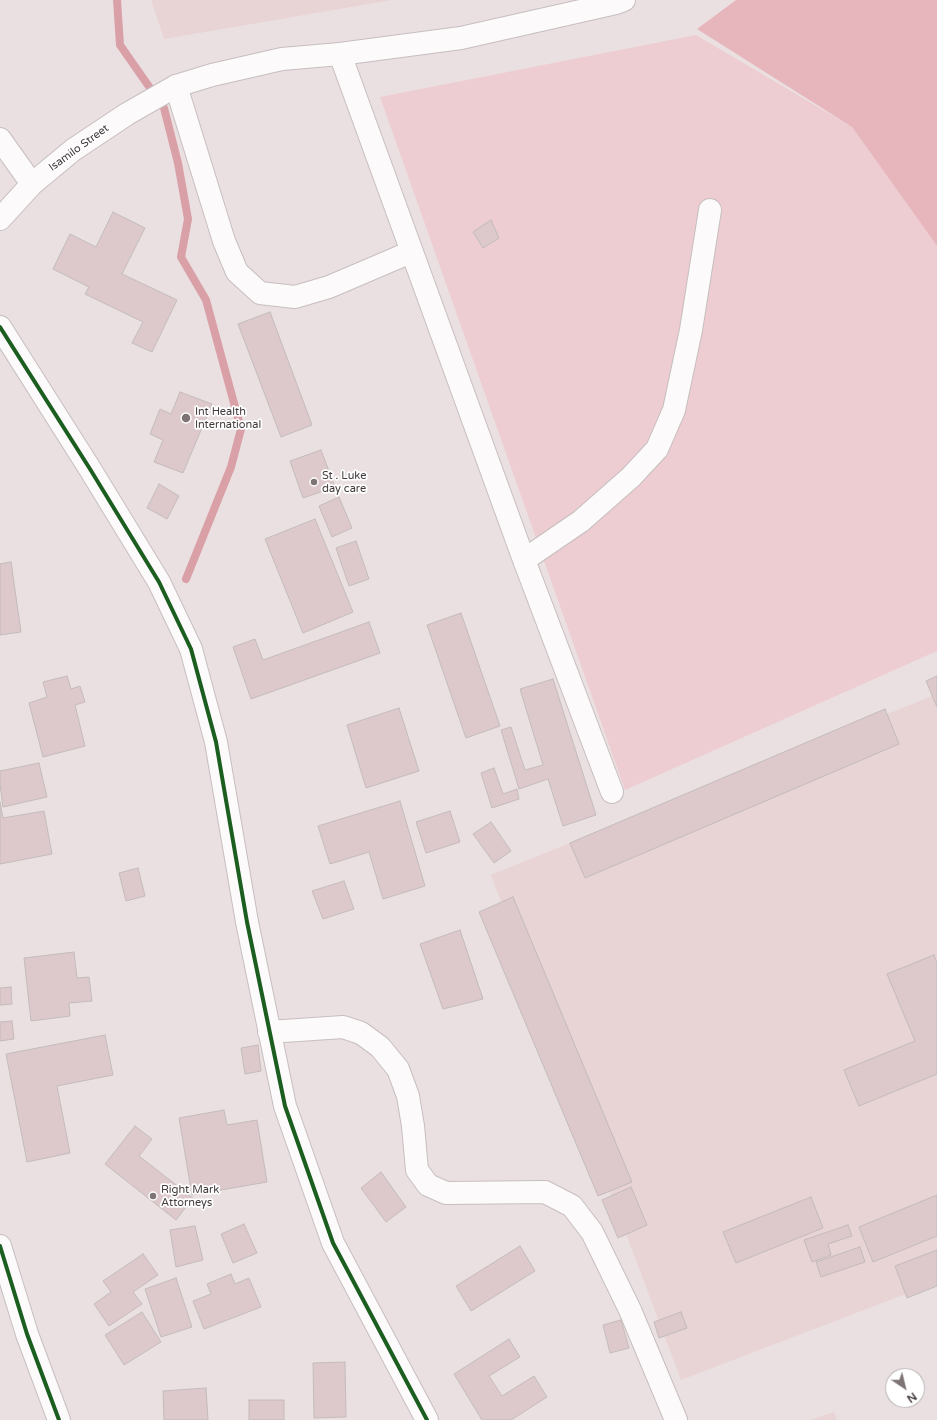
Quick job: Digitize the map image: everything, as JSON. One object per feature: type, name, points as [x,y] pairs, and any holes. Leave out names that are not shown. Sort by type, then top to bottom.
[{"type":"street","name":"Isamilo Street","points":[[0,219],[32,184],[73,150],[127,114],[176,86],[212,75],[282,59],[340,54],[461,38],[624,0]]},
{"type":"street","points":[[340,54],[524,560],[612,792]]},
{"type":"street","points":[[176,86],[227,247],[237,272],[260,293],[295,297],[329,287],[411,252]]},
{"type":"street","points":[[0,139],[32,184]]},
{"type":"street","points":[[524,560],[581,521],[631,477],[657,449],[676,403],[691,330],[710,210]]},
{"type":"street","points":[[0,327],[86,462],[159,582],[190,649],[216,742],[247,922],[285,1106],[333,1243],[427,1420]]},
{"type":"street","points":[[270,1032],[343,1027],[361,1033],[380,1047],[398,1070],[408,1096],[413,1126],[417,1170],[428,1185],[446,1193],[546,1192],[572,1206],[592,1232],[630,1310],[676,1420]]},
{"type":"street","points":[[0,1246],[26,1334],[59,1420]]},
{"type":"shaded area","points":[[151,0],[392,0],[164,39]]},
{"type":"shaded area","points":[[736,0],[937,0],[937,246],[852,127],[697,29]]},
{"type":"shaded area","points":[[696,35],[852,127],[937,246],[937,651],[625,790],[380,97]]},
{"type":"shaded area","points":[[937,694],[937,1282],[681,1380],[491,875]]},
{"type":"shaded area","points":[[834,1412],[837,1420],[810,1420]]},
{"type":"building","points":[[113,212],[145,228],[122,274],[177,300],[152,352],[132,343],[143,322],[85,294],[89,287],[53,269],[70,234],[96,247]]},
{"type":"building","points":[[491,220],[499,238],[483,248],[473,232]]},
{"type":"building","points":[[270,312],[312,425],[281,437],[238,324]]},
{"type":"building","points":[[180,392],[212,404],[183,473],[154,462],[163,440],[150,434],[160,409],[171,414]]},
{"type":"building","points":[[321,450],[335,487],[303,498],[290,461]]},
{"type":"building","points":[[159,484],[179,496],[167,519],[147,508]]},
{"type":"building","points":[[339,497],[352,528],[332,537],[319,506]]},
{"type":"building","points":[[315,519],[353,612],[303,633],[265,539]]},
{"type":"building","points":[[356,541],[369,579],[349,586],[336,548]]},
{"type":"building","points":[[11,562],[21,632],[0,635],[0,564]]},
{"type":"building","points":[[461,613],[500,726],[466,738],[427,625]]},
{"type":"building","points":[[369,622],[380,653],[251,699],[233,647],[255,639],[263,660]]},
{"type":"building","points":[[67,676],[71,689],[80,686],[85,702],[75,705],[85,746],[43,757],[29,703],[47,697],[43,682]]},
{"type":"building","points":[[937,676],[937,707],[926,681]]},
{"type":"building","points":[[553,679],[596,815],[563,826],[548,779],[519,789],[501,730],[511,727],[525,770],[543,765],[520,689]]},
{"type":"building","points":[[399,708],[419,771],[366,788],[347,725]]},
{"type":"building","points":[[885,709],[899,744],[585,878],[570,843]]},
{"type":"building","points":[[39,763],[47,797],[3,807],[0,771]]},
{"type":"building","points":[[494,768],[503,794],[517,789],[519,799],[492,808],[481,773]]},
{"type":"building","points":[[400,801],[425,886],[383,899],[369,852],[330,864],[318,826]]},
{"type":"building","points":[[0,802],[3,818],[44,811],[52,854],[0,864]]},
{"type":"building","points":[[450,811],[460,842],[426,853],[416,822]]},
{"type":"building","points":[[491,822],[511,851],[494,863],[473,834]]},
{"type":"building","points":[[138,868],[145,896],[126,901],[119,873]]},
{"type":"building","points":[[344,881],[354,909],[323,919],[312,891]]},
{"type":"building","points":[[513,897],[632,1182],[598,1196],[479,912]]},
{"type":"building","points":[[460,930],[483,999],[443,1009],[420,944]]},
{"type":"building","points":[[74,952],[77,978],[89,977],[92,1001],[69,1003],[70,1016],[31,1021],[24,958]]},
{"type":"building","points":[[934,955],[937,963],[937,1074],[859,1106],[844,1070],[915,1041],[887,974]]},
{"type":"building","points":[[11,987],[12,1004],[0,1005],[0,988]]},
{"type":"building","points":[[12,1021],[14,1039],[0,1041],[0,1022]]},
{"type":"building","points":[[105,1035],[113,1075],[57,1086],[70,1153],[27,1162],[6,1054]]},
{"type":"building","points":[[258,1045],[261,1071],[245,1074],[241,1048]]},
{"type":"building","points":[[224,1110],[227,1125],[257,1120],[267,1182],[192,1195],[179,1118]]},
{"type":"building","points":[[135,1126],[152,1139],[139,1156],[193,1198],[176,1220],[105,1164]]},
{"type":"building","points":[[381,1172],[406,1207],[386,1222],[361,1188]]},
{"type":"building","points":[[631,1187],[647,1225],[618,1238],[602,1200]]},
{"type":"building","points":[[937,1195],[937,1236],[873,1262],[859,1227]]},
{"type":"building","points":[[811,1197],[823,1228],[736,1263],[723,1232]]},
{"type":"building","points":[[244,1224],[257,1253],[233,1263],[221,1234]]},
{"type":"building","points":[[848,1225],[852,1236],[828,1244],[831,1255],[812,1262],[804,1240]]},
{"type":"building","points":[[195,1226],[203,1260],[176,1267],[170,1230]]},
{"type":"building","points":[[520,1246],[535,1271],[471,1311],[456,1286]]},
{"type":"building","points":[[860,1247],[865,1262],[821,1277],[816,1262]]},
{"type":"building","points":[[937,1250],[937,1286],[907,1298],[895,1266]]},
{"type":"building","points":[[143,1254],[158,1275],[133,1292],[142,1304],[109,1326],[94,1304],[111,1292],[103,1281]]},
{"type":"building","points":[[231,1274],[235,1284],[249,1278],[261,1307],[204,1329],[193,1301],[211,1294],[207,1284]]},
{"type":"building","points":[[176,1278],[192,1327],[161,1337],[145,1289]]},
{"type":"building","points":[[142,1312],[161,1342],[124,1365],[105,1335]]},
{"type":"building","points":[[681,1312],[687,1328],[659,1338],[654,1322]]},
{"type":"building","points":[[621,1320],[629,1348],[610,1353],[603,1325]]},
{"type":"building","points":[[509,1339],[520,1357],[489,1376],[502,1396],[534,1376],[547,1397],[511,1420],[482,1420],[454,1374]]},
{"type":"building","points":[[345,1362],[346,1417],[314,1418],[313,1363]]},
{"type":"building","points":[[206,1388],[208,1420],[164,1420],[163,1391]]},
{"type":"building","points":[[249,1400],[284,1400],[284,1420],[249,1420]]},
{"type":"waterway","points":[[117,0],[120,45],[164,108],[178,163],[188,219],[181,257],[206,300],[241,429],[231,467],[186,579]]},
{"type":"cycle path","points":[[0,327],[90,469],[159,582],[191,649],[216,742],[247,922],[285,1106],[333,1243],[427,1420]]},
{"type":"cycle path","points":[[0,1246],[27,1334],[59,1420]]},
{"type":"place","name":"Int Health International","points":[[186,418]]},
{"type":"place","name":"St . Luke day care","points":[[314,482]]},
{"type":"place","name":"Right Mark Attorneys","points":[[153,1196]]}]
